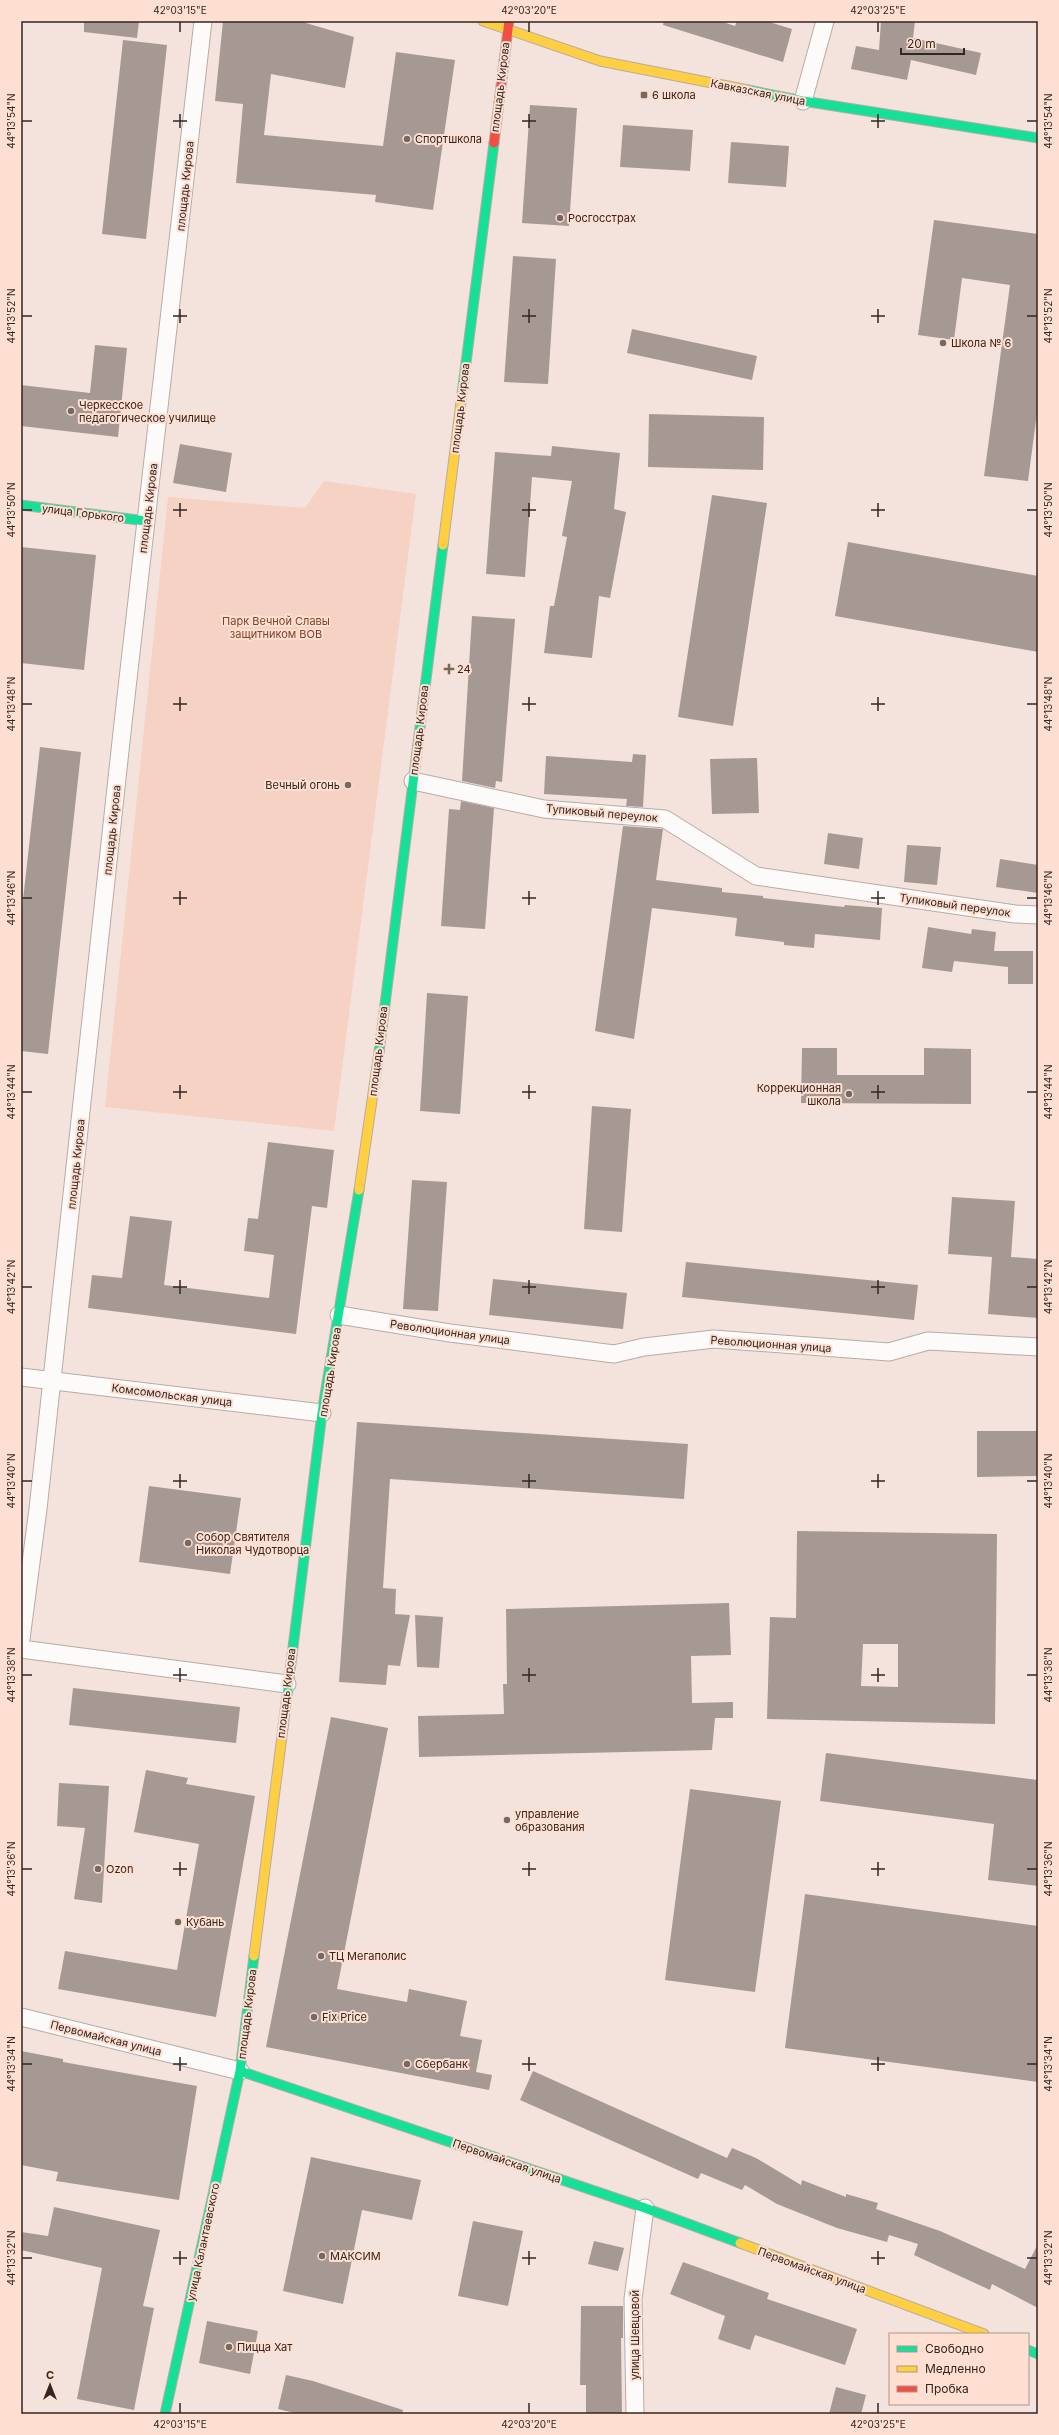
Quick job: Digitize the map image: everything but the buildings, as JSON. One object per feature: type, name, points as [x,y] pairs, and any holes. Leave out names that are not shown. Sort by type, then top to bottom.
[{"type":"main road","name":"Кавказская улица","points":[[483,21],[508,31],[600,61],[804,101],[1038,138]]},
{"type":"main road","name":"площадь Кирова","points":[[240,2071],[287,1684],[322,1413],[369,1127],[509,21]]},
{"type":"main road","name":"улица Горького","points":[[21,505],[146,521]]},
{"type":"main road","name":"Первомайская улица","points":[[240,2071],[645,2208],[981,2333]]},
{"type":"main road","name":"улица Калантаевского","points":[[165,2414],[240,2071]]},
{"type":"street","name":"площадь Кирова","points":[[21,1639],[38,1509],[146,521],[203,21]]},
{"type":"street","points":[[804,101],[825,21]]},
{"type":"street","name":"Тупиковый переулок","points":[[413,781],[544,808],[665,819],[756,876],[1038,915]]},
{"type":"street","name":"Революционная улица","points":[[339,1315],[450,1333],[614,1354],[644,1346],[714,1339],[889,1352],[928,1341],[1038,1347]]},
{"type":"street","name":"Комсомольская улица","points":[[21,1377],[322,1413]]},
{"type":"street","points":[[21,1649],[287,1684]]},
{"type":"street","name":"Первомайская улица","points":[[21,2017],[240,2071]]},
{"type":"street","name":"улица Шевцовой","points":[[635,2414],[632,2299],[645,2208]]},
{"type":"green space","name":"Парк Вечной Славы защитником ВОВ","points":[[324,481],[416,494],[334,1131],[105,1107],[168,497],[305,508]]},
{"type":"traffic: fast","points":[[748,90],[803,101],[1038,138]]},
{"type":"traffic: fast","points":[[461,402],[494,143]]},
{"type":"traffic: fast","points":[[21,505],[146,521]]},
{"type":"traffic: fast","points":[[379,1052],[443,545]]},
{"type":"traffic: fast","points":[[283,1728],[322,1413],[359,1190]]},
{"type":"traffic: fast","points":[[165,2414],[240,2071],[254,1956]]},
{"type":"traffic: fast","points":[[240,2071],[645,2208],[740,2243]]},
{"type":"traffic: fast","points":[[1029,2350],[1038,2354]]},
{"type":"traffic: slow","points":[[483,21],[600,61],[748,90]]},
{"type":"traffic: slow","points":[[443,545],[461,402]]},
{"type":"traffic: slow","points":[[359,1190],[379,1052]]},
{"type":"traffic: slow","points":[[254,1956],[283,1728]]},
{"type":"traffic: slow","points":[[740,2243],[981,2333]]},
{"type":"traffic: jam","points":[[494,143],[509,21]]},
{"type":"place","name":"6 школа","points":[[644,95]]},
{"type":"place","name":"Спортшкола","points":[[407,139]]},
{"type":"place","name":"Росгосстрах","points":[[560,218]]},
{"type":"place","name":"Школа № 6","points":[[943,343]]},
{"type":"place","name":"Черкесское педагогическое училище","points":[[71,411]]},
{"type":"place","name":"24","points":[[449,669]]},
{"type":"place","name":"Вечный огонь","points":[[348,785]]},
{"type":"place","name":"Коррекционная школа","points":[[849,1094]]},
{"type":"place","name":"Собор Святителя Николая Чудотворца","points":[[188,1543]]},
{"type":"place","name":"управление образования","points":[[507,1820]]},
{"type":"place","name":"Ozon","points":[[98,1869]]},
{"type":"place","name":"Кубань","points":[[178,1922]]},
{"type":"place","name":"ТЦ Мегаполис","points":[[321,1956]]},
{"type":"place","name":"Fix Price","points":[[314,2017]]},
{"type":"place","name":"Сбербанк","points":[[407,2064]]},
{"type":"place","name":"МАКСИМ","points":[[322,2256]]},
{"type":"place","name":"Пицца Хат","points":[[229,2347]]}]
